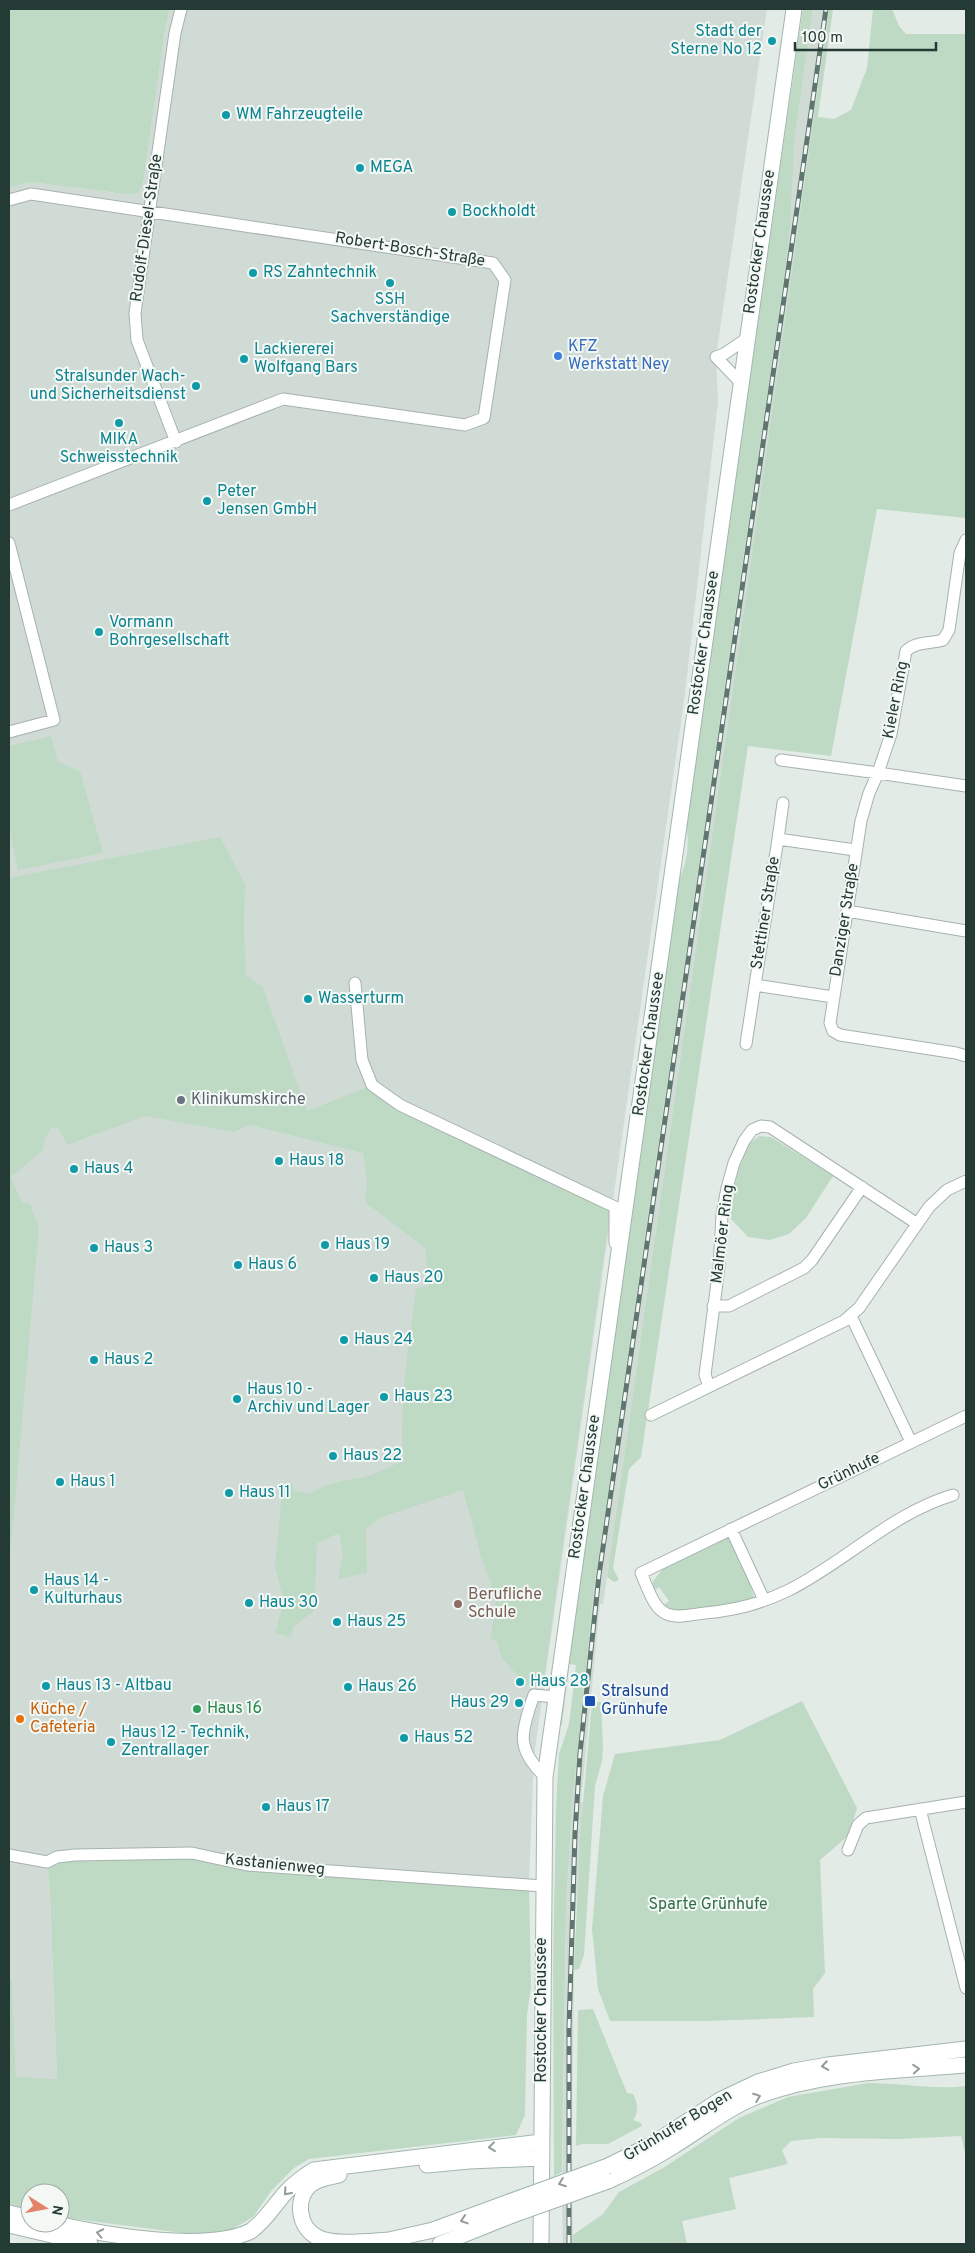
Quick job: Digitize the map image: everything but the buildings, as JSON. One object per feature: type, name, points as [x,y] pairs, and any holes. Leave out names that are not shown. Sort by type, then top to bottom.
[{"type":"main road","name":"Rostocker Chaussee","points":[[541,2244],[544,1776],[794,9]]},
{"type":"main road","name":"Grünhufer Bogen","points":[[608,2174],[720,2100],[758,2082],[794,2071],[828,2065],[966,2049]]},
{"type":"main road","name":"Grünhufer Bogen","points":[[369,2244],[433,2230],[509,2209],[608,2174],[672,2147],[729,2110],[777,2089],[821,2078],[966,2065]]},
{"type":"main road","points":[[70,2227],[151,2244],[209,2244],[237,2238],[251,2230],[264,2219],[298,2180],[314,2170],[541,2142]]},
{"type":"main road","points":[[390,2240],[330,2241],[316,2237],[306,2227],[300,2215],[300,2202],[305,2191],[312,2183],[326,2177],[469,2160],[541,2158]]},
{"type":"main road","name":"Grünhufer Bogen","points":[[440,2244],[509,2209]]},
{"type":"main road","points":[[9,2225],[90,2244]]},
{"type":"street","name":"Rudolf-Diesel-Straße","points":[[176,442],[137,340],[135,313],[175,33],[181,9]]},
{"type":"street","points":[[9,200],[31,194],[150,212]]},
{"type":"street","name":"Robert-Bosch-Straße","points":[[150,212],[493,262],[505,280],[484,418],[465,425],[282,399],[176,442]]},
{"type":"street","points":[[740,382],[716,357],[724,354],[746,339]]},
{"type":"street","points":[[9,506],[176,442]]},
{"type":"street","name":"Kieler Ring","points":[[878,773],[889,740],[906,651],[916,644],[943,640],[949,630],[960,553],[966,540]]},
{"type":"street","points":[[9,543],[54,720],[9,732]]},
{"type":"street","points":[[781,760],[966,786]]},
{"type":"street","name":"Danziger Straße","points":[[878,773],[864,806],[830,1023],[833,1031],[840,1035],[966,1056]]},
{"type":"street","points":[[778,840],[783,803]]},
{"type":"street","name":"Stettiner Straße","points":[[833,997],[755,985],[778,840],[856,850]]},
{"type":"street","points":[[847,911],[966,931]]},
{"type":"street","name":"Rostocker Chaussee","points":[[355,983],[362,1060],[372,1085],[400,1105],[614,1207],[615,1278]]},
{"type":"street","points":[[746,1044],[755,985]]},
{"type":"street","name":"Malmöer Ring","points":[[709,1386],[705,1375],[719,1267],[722,1215],[734,1163],[744,1141],[752,1130],[761,1126],[770,1127],[916,1223]]},
{"type":"street","points":[[651,1415],[851,1316],[859,1308],[916,1223],[939,1197],[966,1181]]},
{"type":"street","points":[[713,1306],[729,1306],[804,1268],[812,1260],[862,1188]]},
{"type":"street","points":[[851,1316],[911,1442]]},
{"type":"street","name":"Grünhufe","points":[[954,1495],[940,1499],[868,1538],[790,1590],[738,1609],[676,1616],[666,1614],[658,1608],[641,1573],[966,1416]]},
{"type":"street","points":[[731,1529],[764,1600]]},
{"type":"street","points":[[544,1776],[536,1768],[523,1743],[529,1709],[534,1695],[555,1697]]},
{"type":"street","points":[[848,1850],[858,1825],[866,1818],[966,1802]]},
{"type":"street","points":[[920,1809],[966,1988]]},
{"type":"street","name":"Kastanienweg","points":[[9,1854],[47,1862],[57,1857],[75,1855],[192,1853],[247,1865],[542,1886]]},
{"type":"shaded area","points":[[170,9],[767,9],[716,357],[718,401],[685,694],[534,1756],[529,1884],[47,1862],[50,1892],[57,2079],[16,2078],[12,1980],[9,1980],[9,188],[30,182],[133,195],[139,192],[143,185],[165,30]]},
{"type":"shaded area","points":[[813,9],[829,9],[607,1577],[603,1604],[600,1604],[581,1802],[583,1802],[575,1922],[571,2168],[573,2244],[563,2244],[566,1907],[572,1805],[594,1589],[785,271],[790,230],[795,136]]},
{"type":"green space","points":[[9,9],[170,9],[165,30],[143,185],[139,192],[134,195],[30,182],[9,188]]},
{"type":"green space","points":[[803,9],[813,9],[795,136],[790,230],[785,271],[594,1589],[572,1805],[566,1907],[562,2172],[554,2176],[553,1967],[556,1808],[559,1754],[569,1724],[576,1665],[569,1664],[562,1725],[558,1724],[676,887],[687,856],[686,822]]},
{"type":"green space","points":[[829,9],[833,9],[818,117],[834,119],[851,110],[867,68],[873,9],[892,9],[899,26],[906,34],[966,34],[966,518],[877,509],[831,756],[748,746],[641,1457],[629,1469],[613,1568],[619,1580],[614,1582],[607,1577]]},
{"type":"green space","points":[[51,736],[58,762],[80,771],[103,853],[18,870],[9,826],[9,746]]},
{"type":"green space","points":[[220,837],[245,884],[244,931],[246,975],[263,987],[307,1111],[372,1085],[611,1205],[543,1685],[536,1687],[526,1685],[501,1657],[497,1641],[491,1638],[496,1599],[481,1556],[463,1490],[382,1517],[366,1529],[367,1573],[338,1579],[343,1554],[339,1533],[317,1543],[314,1611],[293,1627],[291,1637],[275,1633],[284,1601],[275,1567],[283,1483],[293,1484],[293,1491],[311,1494],[325,1486],[371,1475],[404,1461],[402,1441],[403,1397],[416,1288],[429,1286],[425,1248],[365,1202],[367,1179],[363,1153],[250,1125],[234,1132],[145,1116],[67,1145],[58,1127],[51,1128],[45,1139],[43,1150],[11,1177],[22,1202],[30,1204],[39,1228],[9,1569],[9,878]]},
{"type":"green space","points":[[759,1136],[771,1137],[833,1176],[806,1218],[789,1234],[770,1240],[748,1237],[731,1219],[729,1208],[739,1168],[750,1143]]},
{"type":"green space","points":[[729,1536],[739,1551],[754,1597],[742,1605],[678,1612],[662,1606],[669,1601],[659,1587],[653,1592],[653,1581],[667,1564]]},
{"type":"green space","name":"Sparte Grünhufe","points":[[802,1701],[857,1808],[849,1835],[820,1860],[825,1973],[813,1989],[814,2017],[708,2021],[610,2021],[598,1989],[592,1929],[603,1796],[615,1754],[720,1740]]},
{"type":"green space","points":[[592,1702],[601,1702],[603,1747],[602,1761],[595,1786],[584,1955],[579,1969],[574,1970],[580,1837]]},
{"type":"green space","points":[[192,1853],[247,1865],[529,1884],[531,1987],[527,2015],[525,2115],[516,2135],[309,2159],[294,2168],[272,2190],[253,2217],[231,2230],[206,2236],[70,2218],[70,2183],[20,2183],[20,2207],[9,2204],[9,1980],[12,1979],[16,2077],[57,2079],[50,1892],[47,1862]]},
{"type":"green space","points":[[593,2009],[627,2093],[633,2094],[636,2101],[637,2111],[633,2120],[641,2123],[642,2126],[608,2144],[582,2144],[576,2146],[578,2010]]},
{"type":"green space","points":[[868,2083],[942,2087],[966,2086],[966,2157],[961,2136],[899,2139],[821,2138],[791,2141],[782,2150],[788,2164],[729,2178],[736,2209],[682,2221],[687,2244],[573,2244],[573,2235],[603,2214],[619,2192],[663,2168],[739,2118],[788,2097]]},
{"type":"railway","points":[[569,2244],[569,2028],[575,1834],[580,1753],[599,1575],[826,9]]},
{"type":"place","name":"Stadt der Sterne No 12","points":[[772,41]]},
{"type":"place","name":"WM Fahrzeugteile","points":[[226,115]]},
{"type":"place","name":"MEGA","points":[[360,168]]},
{"type":"place","name":"Bockholdt","points":[[452,212]]},
{"type":"place","name":"RS Zahntechnik","points":[[253,273]]},
{"type":"place","name":"SSH Sachverständige","points":[[390,283]]},
{"type":"place","name":"KFZ Werkstatt Ney","points":[[558,356]]},
{"type":"place","name":"Lackiererei Wolfgang Bars","points":[[244,359]]},
{"type":"place","name":"Stralsunder Wach- und Sicherheitsdienst","points":[[196,386]]},
{"type":"place","name":"MIKA Schweisstechnik","points":[[119,423]]},
{"type":"place","name":"Peter Jensen GmbH","points":[[207,501]]},
{"type":"place","name":"Vormann Bohrgesellschaft","points":[[99,632]]},
{"type":"place","name":"Wasserturm","points":[[308,999]]},
{"type":"place","name":"Klinikumskirche","points":[[181,1100]]},
{"type":"place","name":"Haus 18","points":[[279,1161]]},
{"type":"place","name":"Haus 4","points":[[74,1169]]},
{"type":"place","name":"Haus 19","points":[[325,1245]]},
{"type":"place","name":"Haus 3","points":[[94,1248]]},
{"type":"place","name":"Haus 6","points":[[238,1265]]},
{"type":"place","name":"Haus 20","points":[[374,1278]]},
{"type":"place","name":"Haus 24","points":[[344,1340]]},
{"type":"place","name":"Haus 2","points":[[94,1360]]},
{"type":"place","name":"Haus 23","points":[[384,1397]]},
{"type":"place","name":"Haus 10 - Archiv und Lager","points":[[237,1399]]},
{"type":"place","name":"Haus 22","points":[[333,1456]]},
{"type":"place","name":"Haus 1","points":[[60,1482]]},
{"type":"place","name":"Haus 11","points":[[229,1493]]},
{"type":"place","name":"Haus 14 - Kulturhaus","points":[[34,1590]]},
{"type":"place","name":"Haus 30","points":[[249,1603]]},
{"type":"place","name":"Berufliche Schule","points":[[458,1604]]},
{"type":"place","name":"Haus 25","points":[[337,1622]]},
{"type":"place","name":"Haus 28","points":[[520,1682]]},
{"type":"place","name":"Haus 13 - Altbau","points":[[46,1686]]},
{"type":"place","name":"Haus 26","points":[[348,1687]]},
{"type":"place","name":"Stralsund Grünhufe","points":[[590,1701]]},
{"type":"place","name":"Haus 29","points":[[519,1703]]},
{"type":"place","name":"Haus 16","points":[[197,1709]]},
{"type":"place","name":"Küche / Cafeteria","points":[[20,1719]]},
{"type":"place","name":"Haus 52","points":[[404,1738]]},
{"type":"place","name":"Haus 12 - Technik, Zentrallager","points":[[111,1742]]},
{"type":"place","name":"Haus 17","points":[[266,1807]]}]
